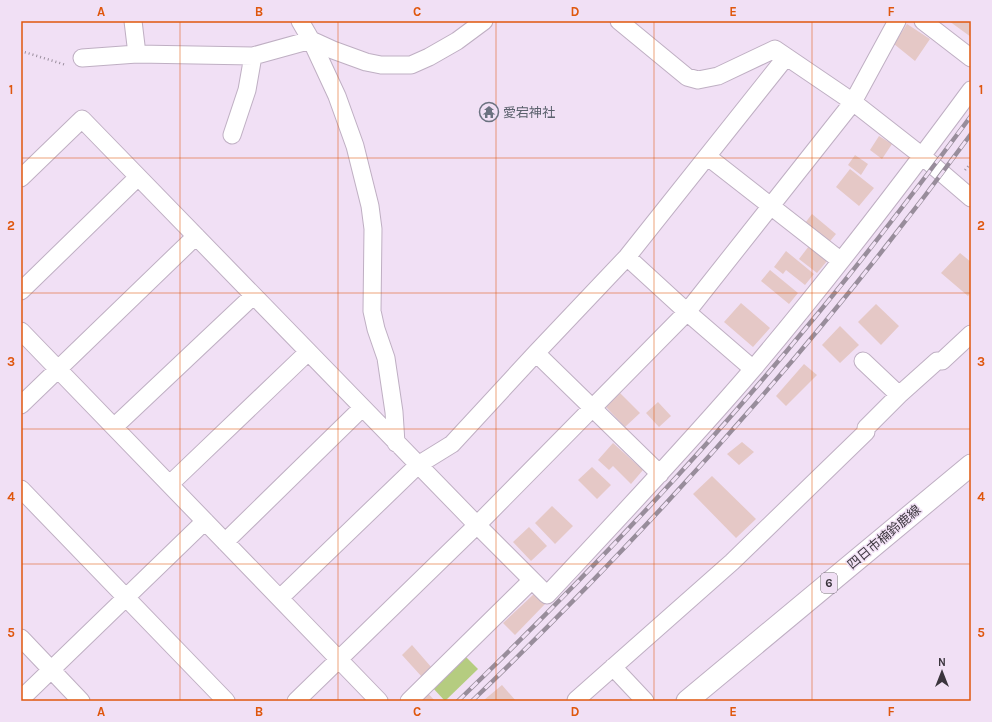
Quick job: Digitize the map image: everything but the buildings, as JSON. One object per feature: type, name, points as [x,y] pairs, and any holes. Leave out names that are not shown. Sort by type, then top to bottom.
[{"type":"main road","name":"四日市楠鈴鹿線","points":[[687,701],[971,465]]},
{"type":"street","points":[[133,21],[137,54]]},
{"type":"street","points":[[300,21],[311,40],[337,96],[354,146],[370,206],[373,230],[372,310],[376,329],[386,358],[394,412],[396,444]]},
{"type":"street","points":[[82,58],[137,54],[253,56],[311,40],[366,62],[381,65],[411,65],[429,57],[457,41],[484,21]]},
{"type":"street","points":[[619,21],[687,77],[698,80],[718,76],[775,49],[853,102],[922,156],[971,198]]},
{"type":"street","points":[[296,701],[340,660],[477,525],[687,312],[853,102],[898,21]]},
{"type":"street","points":[[923,21],[971,58]]},
{"type":"street","points":[[232,135],[247,90],[253,56]]},
{"type":"street","points":[[280,598],[418,465],[452,444],[628,257],[786,57]]},
{"type":"street","points":[[21,178],[82,119],[396,444],[547,594],[660,474],[753,369],[841,261],[971,90]]},
{"type":"street","points":[[708,157],[841,261]]},
{"type":"street","points":[[21,291],[138,177]]},
{"type":"street","points":[[21,405],[196,236]]},
{"type":"street","points":[[628,257],[687,312],[753,369]]},
{"type":"street","points":[[114,427],[253,296]]},
{"type":"street","points":[[21,331],[379,701]]},
{"type":"street","points":[[576,700],[732,562],[866,432],[866,428],[898,395],[937,362],[942,361],[971,334]]},
{"type":"street","points":[[170,484],[308,352]]},
{"type":"street","points":[[536,353],[660,474]]},
{"type":"street","points":[[863,361],[898,395]]},
{"type":"street","points":[[225,542],[362,408]]},
{"type":"street","points":[[21,489],[226,701]]},
{"type":"street","points":[[21,699],[205,521]]},
{"type":"street","points":[[409,701],[532,580]]},
{"type":"street","points":[[21,638],[81,701]]},
{"type":"street","points":[[613,667],[645,701]]},
{"type":"path","points":[[21,51],[68,66],[77,64],[82,58]]},
{"type":"green space","points":[[465,656],[478,669],[445,701],[432,687]]},
{"type":"railway","points":[[458,701],[550,610],[640,517],[769,373],[831,298],[912,195],[971,116]]},
{"type":"railway","points":[[472,701],[540,635],[606,567],[734,428],[796,357],[856,284],[971,134]]},
{"type":"place","name":"愛宕神社","points":[[489,112]]}]
